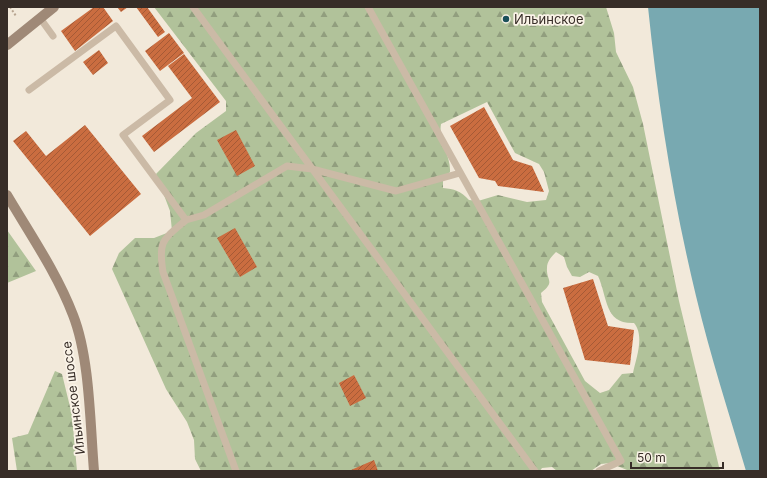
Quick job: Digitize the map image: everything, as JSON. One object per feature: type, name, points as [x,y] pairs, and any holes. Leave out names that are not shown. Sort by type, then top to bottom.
[{"type":"main road","points":[[7,45],[54,7]]},
{"type":"main road","name":"Ильинское шоссе","points":[[8,200],[46,260],[65,296],[75,321],[84,363],[94,471]]},
{"type":"lane","points":[[193,7],[535,471]]},
{"type":"lane","points":[[368,7],[621,460],[599,471]]},
{"type":"lane","points":[[40,18],[53,36]]},
{"type":"lane","points":[[29,90],[116,26],[170,100],[123,135],[186,220]]},
{"type":"lane","points":[[236,471],[162,272],[160,253],[163,240],[186,220],[204,215],[287,166],[312,169],[396,191],[460,173]]},
{"type":"path","points":[[10,7],[16,16]]},
{"type":"green space","points":[[154,7],[606,7],[614,33],[616,52],[633,87],[643,124],[679,301],[720,471],[627,470],[610,463],[601,464],[591,471],[557,471],[552,467],[542,468],[540,471],[201,471],[195,459],[194,440],[187,422],[166,389],[112,269],[119,253],[135,238],[154,238],[172,231],[170,211],[156,174],[196,133],[226,111],[226,101]],"holes":[[[487,102],[515,153],[539,164],[544,172],[549,191],[546,200],[527,202],[498,195],[478,201],[469,200],[457,191],[443,188],[443,179],[450,172],[450,166],[441,136],[441,124]],[[556,252],[564,257],[572,276],[580,277],[589,272],[598,276],[608,308],[612,314],[617,319],[624,322],[634,323],[637,328],[639,334],[639,347],[633,373],[622,374],[609,390],[600,393],[585,381],[542,302],[541,293],[546,289],[549,283],[547,272],[548,263]]]},
{"type":"green space","points":[[7,230],[36,271],[7,283]]},
{"type":"green space","points":[[55,371],[62,374],[72,415],[77,471],[17,471],[12,438],[28,434]]},
{"type":"water","points":[[648,7],[760,7],[760,471],[746,471],[701,318],[673,188],[656,80]]},
{"type":"building","points":[[94,7],[103,7],[113,21],[75,51],[61,31]]},
{"type":"building","points":[[117,7],[128,7],[121,12]]},
{"type":"building","points":[[136,7],[147,7],[165,32],[158,37]]},
{"type":"building","points":[[169,33],[184,53],[160,71],[145,51]]},
{"type":"building","points":[[99,50],[108,63],[93,75],[83,62]]},
{"type":"building","points":[[184,54],[220,102],[154,152],[142,136],[192,98],[168,66]]},
{"type":"building","points":[[484,107],[513,160],[532,166],[544,192],[498,186],[495,181],[479,178],[450,126]]},
{"type":"building","points":[[85,125],[141,194],[90,236],[13,141],[26,131],[46,156]]},
{"type":"building","points":[[236,130],[255,166],[237,176],[217,140]]},
{"type":"building","points":[[235,228],[257,267],[240,277],[217,238]]},
{"type":"building","points":[[593,279],[608,326],[634,330],[630,365],[585,360],[563,288]]},
{"type":"building","points":[[354,375],[366,398],[350,406],[339,383]]},
{"type":"building","points":[[374,460],[378,471],[351,470]]},
{"type":"place","name":"Ильинское","points":[[506,19]]}]
